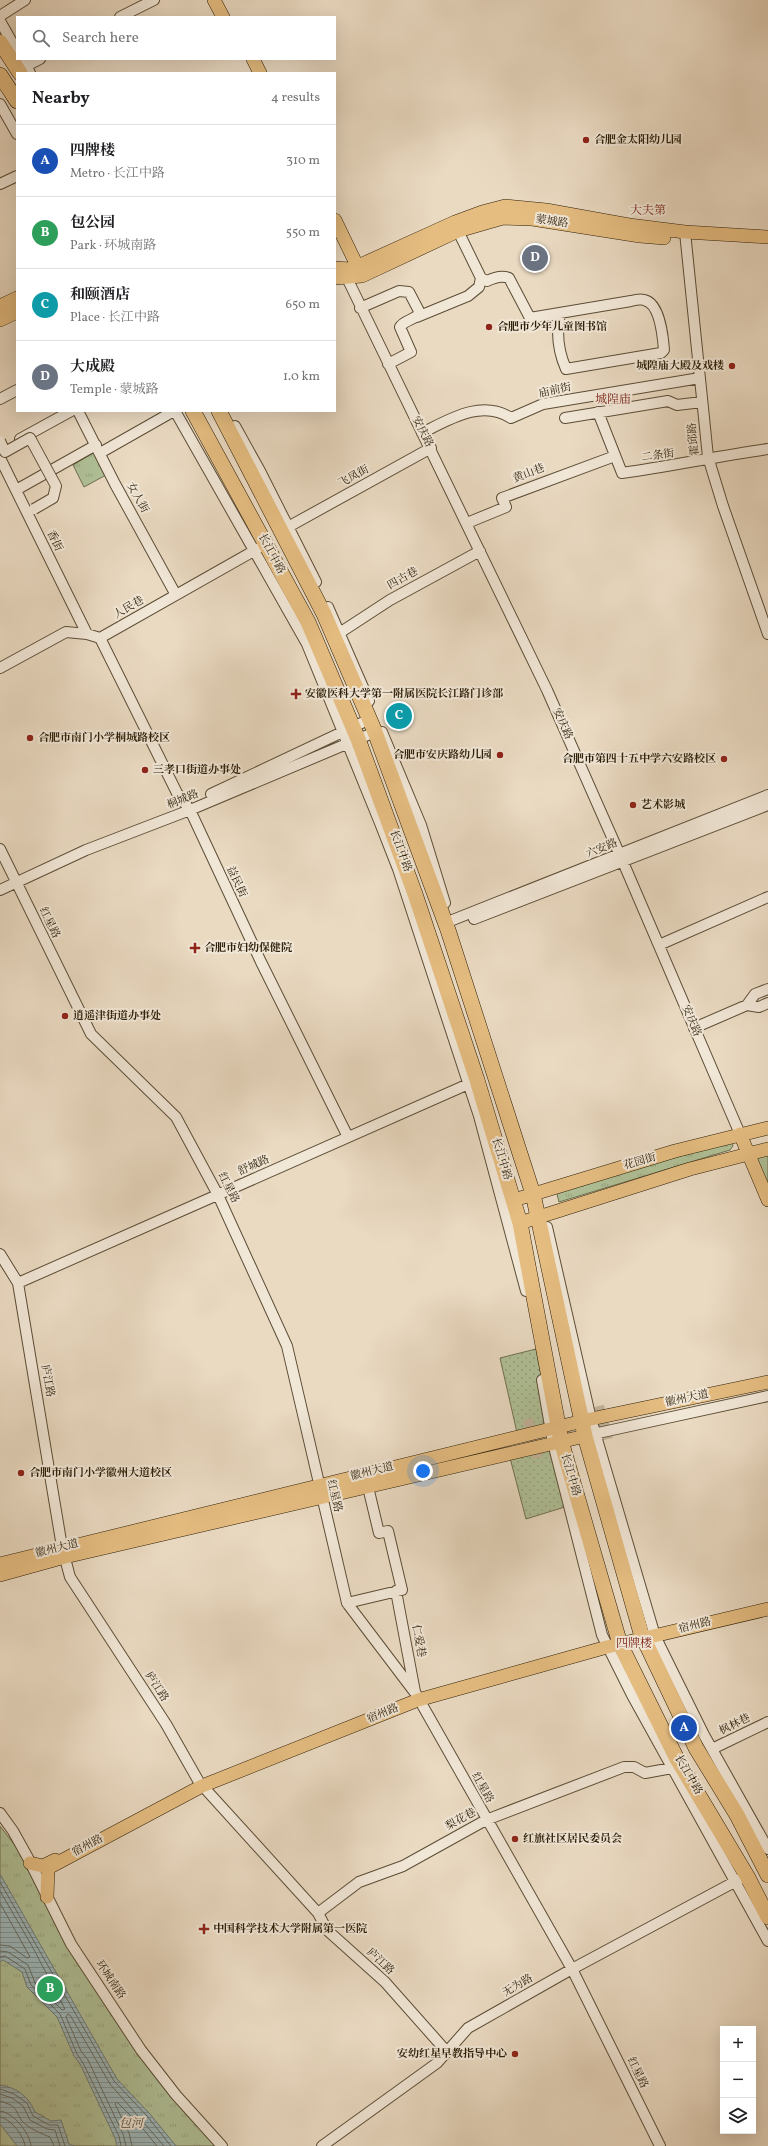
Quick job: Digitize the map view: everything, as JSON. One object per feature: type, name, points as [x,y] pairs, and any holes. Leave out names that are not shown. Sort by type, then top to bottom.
[{"type":"highway","points":[[0,42],[16,59]]},
{"type":"highway","points":[[17,60],[24,68]]},
{"type":"highway","points":[[0,75],[16,99]]},
{"type":"highway","name":"长江中路","points":[[193,412],[260,548],[308,622],[350,736],[415,894],[472,1082],[514,1200],[520,1223],[556,1435],[613,1642],[741,1879],[768,1917]]},
{"type":"highway","name":"长江中路","points":[[219,412],[324,614],[372,726],[449,925],[535,1193],[586,1420],[648,1634],[696,1748],[737,1815],[768,1875]]},
{"type":"main road","points":[[214,0],[222,16]]},
{"type":"main road","points":[[223,0],[231,16]]},
{"type":"main road","points":[[246,60],[252,72]]},
{"type":"main road","points":[[254,60],[260,72]]},
{"type":"main road","name":"蒙城路","points":[[360,271],[455,222],[482,212],[505,206],[546,210],[685,236],[768,245]]},
{"type":"main road","name":"蒙城路","points":[[338,270],[360,271],[458,231],[504,218],[518,218],[640,236],[768,237]]},
{"type":"main road","points":[[336,222],[360,271]]},
{"type":"main road","points":[[1,303],[16,298]]},
{"type":"main road","points":[[0,320],[16,312]]},
{"type":"main road","name":"花园街","points":[[514,1200],[740,1134],[768,1128]]},
{"type":"main road","name":"安庆路","points":[[740,1134],[749,1152],[768,1200]]},
{"type":"main road","name":"花园街","points":[[749,1152],[759,1144],[768,1141]]},
{"type":"main road","name":"花园街","points":[[520,1223],[749,1152],[768,1149]]},
{"type":"main road","name":"徽州大道","points":[[321,1491],[368,1486],[556,1435],[586,1420],[768,1382]]},
{"type":"main road","name":"徽州大道","points":[[0,1564],[64,1552],[556,1435],[590,1435]]},
{"type":"main road","name":"徽州大道","points":[[0,1575],[64,1552]]},
{"type":"main road","name":"宿州路","points":[[648,1634],[768,1603]]},
{"type":"main road","name":"宿州路","points":[[30,1863],[43,1866],[200,1784],[417,1697],[613,1642],[768,1609]]},
{"type":"main road","name":"宿州路","points":[[47,1897],[48,1868],[200,1784]]},
{"type":"street","points":[[0,16],[25,0]]},
{"type":"street","points":[[122,16],[154,0]]},
{"type":"street","points":[[0,20],[16,49]]},
{"type":"street","points":[[24,68],[38,60]]},
{"type":"street","points":[[1,109],[16,132]]},
{"type":"street","points":[[0,184],[16,176]]},
{"type":"street","points":[[458,231],[481,278],[487,281],[499,277],[509,278],[530,318],[560,313],[644,300],[650,302],[656,311],[663,337],[664,350],[661,353],[566,370],[558,344],[557,328],[560,313]]},
{"type":"street","name":"霍邱路","points":[[685,236],[708,457],[723,506],[768,634]]},
{"type":"street","name":"安庆路","points":[[338,270],[360,308],[422,433],[431,448],[547,690],[622,858],[740,1134]]},
{"type":"street","points":[[388,364],[411,352],[400,327],[401,325],[468,296],[479,287],[481,278]]},
{"type":"street","points":[[360,308],[404,290],[409,292],[420,313],[417,317]]},
{"type":"street","name":"庙前街","points":[[422,433],[453,418],[471,412],[488,410],[504,414],[511,418],[543,404],[700,378]]},
{"type":"street","points":[[0,399],[16,391]]},
{"type":"street","points":[[565,418],[668,401],[675,405],[702,402]]},
{"type":"street","points":[[0,450],[69,412]]},
{"type":"street","name":"女人街","points":[[79,412],[176,595]]},
{"type":"street","points":[[16,490],[33,483],[172,412]]},
{"type":"street","points":[[175,412],[260,548]]},
{"type":"street","points":[[227,412],[288,527],[341,632],[421,825],[449,925]]},
{"type":"street","points":[[598,412],[615,456]]},
{"type":"street","points":[[0,441],[5,452],[30,438],[56,486],[53,498],[40,504]]},
{"type":"street","name":"飞凤街","points":[[288,527],[431,448]]},
{"type":"street","name":"二条街","points":[[615,456],[622,473],[685,464],[708,457],[768,449]]},
{"type":"street","name":"黄山巷","points":[[467,523],[506,508],[502,498],[615,456]]},
{"type":"street","name":"香街","points":[[0,458],[87,634]]},
{"type":"street","name":"人民巷","points":[[100,638],[260,548]]},
{"type":"street","name":"四古巷","points":[[341,632],[390,600],[480,550]]},
{"type":"street","points":[[0,668],[66,632],[87,634],[100,638]]},
{"type":"street","name":"益民街","points":[[100,638],[177,793],[188,808],[261,962],[348,1137]]},
{"type":"street","name":"桐城路","points":[[0,890],[15,880],[188,808],[372,726]]},
{"type":"street","name":"六安路","points":[[449,925],[766,804]]},
{"type":"street","name":"红星路","points":[[0,849],[91,1034],[176,1117],[218,1194],[287,1346],[347,1603],[417,1697],[572,1969],[660,2146]]},
{"type":"street","name":"桐城路","points":[[0,883],[15,880]]},
{"type":"street","points":[[659,945],[768,897]]},
{"type":"street","points":[[694,1028],[747,1005],[755,994],[768,989]]},
{"type":"street","points":[[747,1005],[759,1007],[768,1003]]},
{"type":"street","points":[[472,1082],[524,1284],[556,1435]]},
{"type":"street","name":"舒城路","points":[[18,1283],[472,1082]]},
{"type":"street","name":"庐江路","points":[[0,1254],[18,1283],[64,1552],[70,1576],[166,1724],[200,1784],[318,1913],[327,1930],[385,1982],[447,2052]]},
{"type":"street","name":"徽州大道","points":[[590,1435],[768,1396]]},
{"type":"street","points":[[347,1603],[402,1590],[388,1531],[379,1534],[368,1486]]},
{"type":"street","name":"仁爱巷","points":[[396,1591],[417,1697]]},
{"type":"street","points":[[648,1634],[767,1845]]},
{"type":"street","points":[[613,1642],[672,1768],[741,1879],[768,1941]]},
{"type":"street","name":"枫林巷","points":[[712,1749],[768,1722]]},
{"type":"street","name":"梨花巷","points":[[318,1913],[359,1882],[403,1866],[486,1820],[624,1767],[634,1767],[645,1773],[672,1768]]},
{"type":"street","name":"环城南路","points":[[0,1813],[13,1831],[71,1944],[142,2050],[176,2095],[222,2146]]},
{"type":"street","name":"无为路","points":[[322,2146],[437,2063],[468,2028],[572,1969],[741,1879]]},
{"type":"green space","points":[[95,452],[106,475],[84,487],[73,465]]},
{"type":"green space","points":[[732,1142],[733,1146],[730,1150],[559,1202],[556,1190]]},
{"type":"green space","points":[[768,1149],[768,1200],[749,1152]]},
{"type":"green space","points":[[536,1349],[551,1429],[518,1437],[500,1358]]},
{"type":"green space","points":[[553,1443],[568,1506],[526,1519],[509,1454]]},
{"type":"green space","points":[[0,1826],[27,1861],[43,1866],[52,1897],[75,1948],[125,2030],[224,2146],[0,2146]]},
{"type":"water","name":"包河","points":[[0,1874],[117,2079],[150,2114],[176,2146],[117,2146],[115,2138],[80,2064],[74,2056],[57,2017],[27,1987],[22,1972],[3,1960],[0,1962]]},
{"type":"water","points":[[0,2085],[12,2088],[26,2097],[35,2112],[51,2121],[61,2120],[69,2144],[74,2146],[17,2146],[0,2124]]},
{"type":"tunnel","points":[[599,1406],[608,1439]]},
{"type":"tunnel","points":[[528,1419],[539,1463]]},
{"type":"tunnel","points":[[533,1440],[588,1426]]},
{"type":"place","name":"合肥金太阳幼儿园","points":[[586,140]]},
{"type":"place","name":"大成殿","points":[[535,258]]},
{"type":"place","name":"合肥市少年儿童图书馆","points":[[489,327]]},
{"type":"place","name":"城隍庙大殿及戏楼","points":[[732,366]]},
{"type":"place","name":"安徽医科大学第一附属医院长江路门诊部","points":[[296,694]]},
{"type":"place","name":"和颐酒店","points":[[399,716]]},
{"type":"place","name":"合肥市南门小学桐城路校区","points":[[30,738]]},
{"type":"place","name":"合肥市安庆路幼儿园","points":[[500,755]]},
{"type":"place","name":"合肥市第四十五中学六安路校区","points":[[724,759]]},
{"type":"place","name":"三孝口街道办事处","points":[[145,770]]},
{"type":"place","name":"艺术影城","points":[[633,805]]},
{"type":"place","name":"合肥市妇幼保健院","points":[[195,948]]},
{"type":"place","name":"逍遥津街道办事处","points":[[65,1016]]},
{"type":"place","name":"合肥市南门小学徽州大道校区","points":[[21,1473]]},
{"type":"place","name":"四牌楼","points":[[684,1728]]},
{"type":"place","name":"红旗社区居民委员会","points":[[515,1839]]},
{"type":"place","name":"中国科学技术大学附属第一医院","points":[[204,1929]]},
{"type":"place","name":"包公园","points":[[50,1989]]},
{"type":"place","name":"安幼红星早教指导中心","points":[[515,2054]]},
{"type":"district","name":"大夫第","points":[[648,211]]},
{"type":"district","name":"城隍庙","points":[[613,400]]},
{"type":"district","name":"四牌楼","points":[[634,1644]]}]
